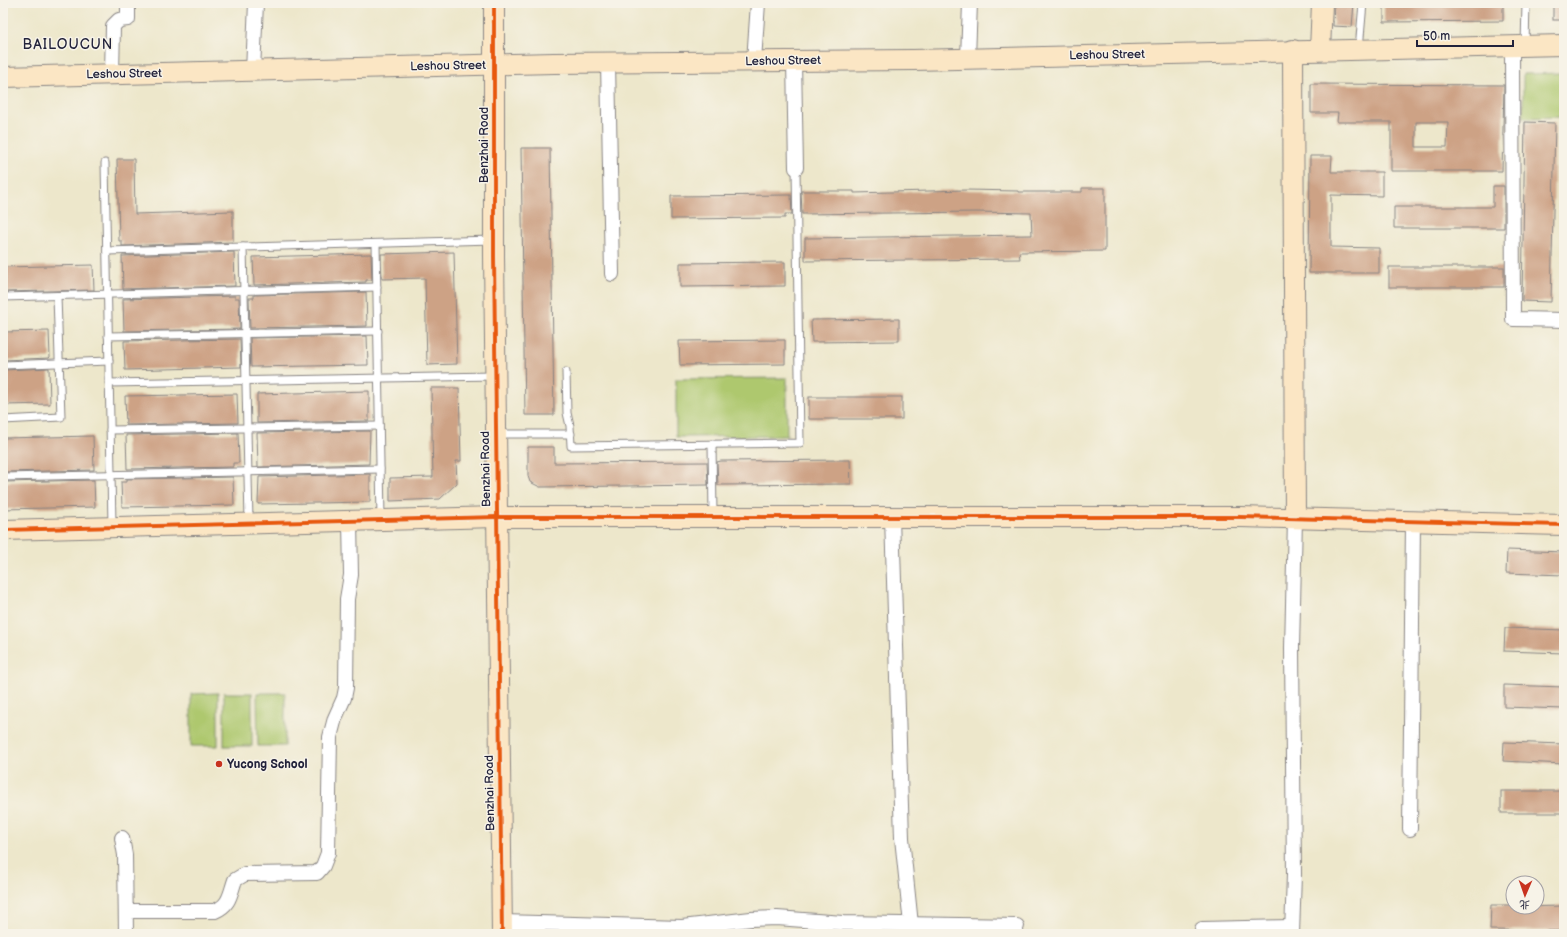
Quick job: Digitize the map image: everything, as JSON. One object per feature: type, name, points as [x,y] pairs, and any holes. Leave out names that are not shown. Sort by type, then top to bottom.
[{"type":"street","points":[[112,74],[113,26],[119,20],[128,19],[128,3]]},
{"type":"street","points":[[253,71],[256,3]]},
{"type":"street","name":"Benzhai Road","points":[[494,3],[494,240],[502,928]]},
{"type":"street","points":[[754,61],[758,3]]},
{"type":"street","points":[[968,58],[970,3]]},
{"type":"street","points":[[1320,50],[1322,3]]},
{"type":"street","name":"Leshou Street","points":[[3,77],[494,64],[968,58],[1564,45]]},
{"type":"street","points":[[1518,46],[1513,319],[1564,320]]},
{"type":"street","points":[[1202,929],[1292,931],[1294,874],[1292,648],[1295,518],[1293,50]]},
{"type":"street","points":[[794,61],[796,168]]},
{"type":"street","points":[[608,62],[612,274]]},
{"type":"street","points":[[3,530],[497,517],[1295,518],[1564,525]]},
{"type":"street","points":[[892,517],[902,838],[912,930]]},
{"type":"street","points":[[126,911],[215,911],[223,908],[227,904],[235,880],[245,874],[317,873],[323,866],[328,853],[330,737],[335,718],[344,698],[346,688],[347,599],[351,575],[350,521]]},
{"type":"street","points":[[1410,829],[1413,521]]},
{"type":"street","points":[[122,838],[125,855],[126,934]]},
{"type":"street","points":[[502,928],[682,927],[751,919],[777,918],[912,930],[1017,926]]},
{"type":"lane","points":[[1359,49],[1363,3]]},
{"type":"lane","points":[[1518,46],[1526,3]]},
{"type":"lane","points":[[105,164],[112,527]]},
{"type":"lane","points":[[566,372],[567,413],[571,434],[571,446],[800,444],[796,168]]},
{"type":"lane","points":[[107,251],[494,240]]},
{"type":"lane","points":[[376,244],[381,520]]},
{"type":"lane","points":[[243,247],[249,524]]},
{"type":"lane","points":[[3,297],[377,287]]},
{"type":"lane","points":[[3,420],[61,417],[57,296]]},
{"type":"lane","points":[[108,336],[378,331]]},
{"type":"lane","points":[[3,365],[109,361]]},
{"type":"lane","points":[[109,383],[496,376]]},
{"type":"lane","points":[[110,430],[379,426]]},
{"type":"lane","points":[[496,434],[571,434]]},
{"type":"lane","points":[[712,444],[713,518]]},
{"type":"lane","points":[[3,477],[380,470]]},
{"type":"green space","points":[[1564,73],[1564,117],[1523,118],[1523,74]]},
{"type":"green space","points":[[787,378],[787,436],[676,437],[676,379]]},
{"type":"green space","points":[[218,693],[218,746],[191,746],[191,694]]},
{"type":"green space","points":[[224,693],[252,693],[252,746],[224,746]]},
{"type":"green space","points":[[257,693],[285,693],[285,746],[258,746]]},
{"type":"building","points":[[1334,3],[1354,3],[1352,27],[1333,26]]},
{"type":"building","points":[[1384,3],[1503,3],[1503,21],[1384,22]]},
{"type":"building","points":[[1553,3],[1564,3],[1564,20],[1553,20]]},
{"type":"building","points":[[1311,84],[1504,85],[1502,171],[1391,171],[1391,122],[1337,122],[1338,113],[1311,113]],"holes":[[[1416,122],[1448,122],[1447,147],[1416,147]]]},
{"type":"building","points":[[1525,122],[1555,123],[1551,302],[1522,301]]},
{"type":"building","points":[[521,148],[550,148],[554,415],[525,415]]},
{"type":"building","points":[[1310,156],[1332,156],[1331,172],[1382,172],[1382,196],[1331,195],[1331,247],[1379,248],[1379,273],[1309,273]]},
{"type":"building","points":[[117,159],[134,159],[135,214],[233,211],[233,242],[122,246],[122,241],[119,241]]},
{"type":"building","points":[[1493,186],[1504,186],[1504,228],[1394,228],[1394,207],[1493,207]]},
{"type":"building","points":[[1082,188],[1105,188],[1105,251],[1019,252],[1020,259],[805,261],[805,238],[1032,235],[1031,213],[976,212],[802,214],[801,191],[854,191],[854,193],[966,190],[1082,192]]},
{"type":"building","points":[[791,195],[792,214],[785,214],[785,218],[671,219],[671,196]]},
{"type":"building","points":[[234,252],[235,286],[123,289],[122,256]]},
{"type":"building","points":[[454,252],[457,364],[427,365],[425,278],[382,279],[381,254]]},
{"type":"building","points":[[371,254],[372,280],[366,280],[366,282],[254,285],[253,257]]},
{"type":"building","points":[[785,262],[785,286],[680,287],[680,263]]},
{"type":"building","points":[[93,265],[94,290],[3,292],[3,267]]},
{"type":"building","points":[[1389,267],[1504,267],[1504,287],[1389,287]]},
{"type":"building","points":[[366,292],[367,326],[250,328],[249,298],[254,298],[254,295]]},
{"type":"building","points":[[235,296],[235,298],[239,298],[240,329],[124,331],[123,299]]},
{"type":"building","points":[[899,319],[899,341],[812,342],[811,320]]},
{"type":"building","points":[[49,331],[49,358],[3,360],[3,332]]},
{"type":"building","points":[[367,336],[368,365],[251,367],[250,338]]},
{"type":"building","points":[[240,339],[241,367],[125,370],[124,341]]},
{"type":"building","points":[[785,340],[785,364],[680,365],[679,341]]},
{"type":"building","points":[[49,368],[50,404],[3,405],[3,370]]},
{"type":"building","points":[[431,388],[459,388],[461,461],[456,461],[457,483],[440,499],[390,501],[390,478],[433,477]]},
{"type":"building","points":[[369,391],[369,421],[257,423],[257,394]]},
{"type":"building","points":[[237,394],[238,423],[126,425],[125,396]]},
{"type":"building","points":[[809,397],[902,397],[902,419],[809,419]]},
{"type":"building","points":[[370,431],[369,464],[258,467],[257,433]]},
{"type":"building","points":[[238,433],[239,463],[233,463],[233,467],[127,469],[126,435]]},
{"type":"building","points":[[93,436],[94,470],[3,472],[3,438]]},
{"type":"building","points":[[528,447],[554,447],[554,463],[707,462],[708,485],[540,487],[530,482],[528,476]]},
{"type":"building","points":[[850,460],[851,484],[718,485],[717,462],[721,461]]},
{"type":"building","points":[[370,474],[370,502],[258,504],[259,477]]},
{"type":"building","points":[[233,477],[234,505],[122,507],[121,482],[127,482],[127,479]]},
{"type":"building","points":[[94,480],[95,507],[3,509],[3,482]]},
{"type":"building","points":[[1507,550],[1564,552],[1564,575],[1506,573]]},
{"type":"building","points":[[1505,628],[1564,630],[1564,653],[1504,651]]},
{"type":"building","points":[[1504,685],[1564,687],[1564,709],[1504,707]]},
{"type":"building","points":[[1504,742],[1564,744],[1564,764],[1503,761]]},
{"type":"building","points":[[1501,791],[1564,791],[1564,813],[1501,813]]},
{"type":"building","points":[[1491,905],[1505,905],[1505,915],[1545,915],[1545,906],[1564,906],[1564,931],[1490,930]]},
{"type":"cycle path","points":[[494,3],[494,256],[502,934]]},
{"type":"cycle path","points":[[3,530],[497,517],[1241,517],[1564,525]]},
{"type":"place","name":"Yucong School","points":[[219,764]]},
{"type":"district","name":"BAILOUCUN","points":[[68,44]]}]
